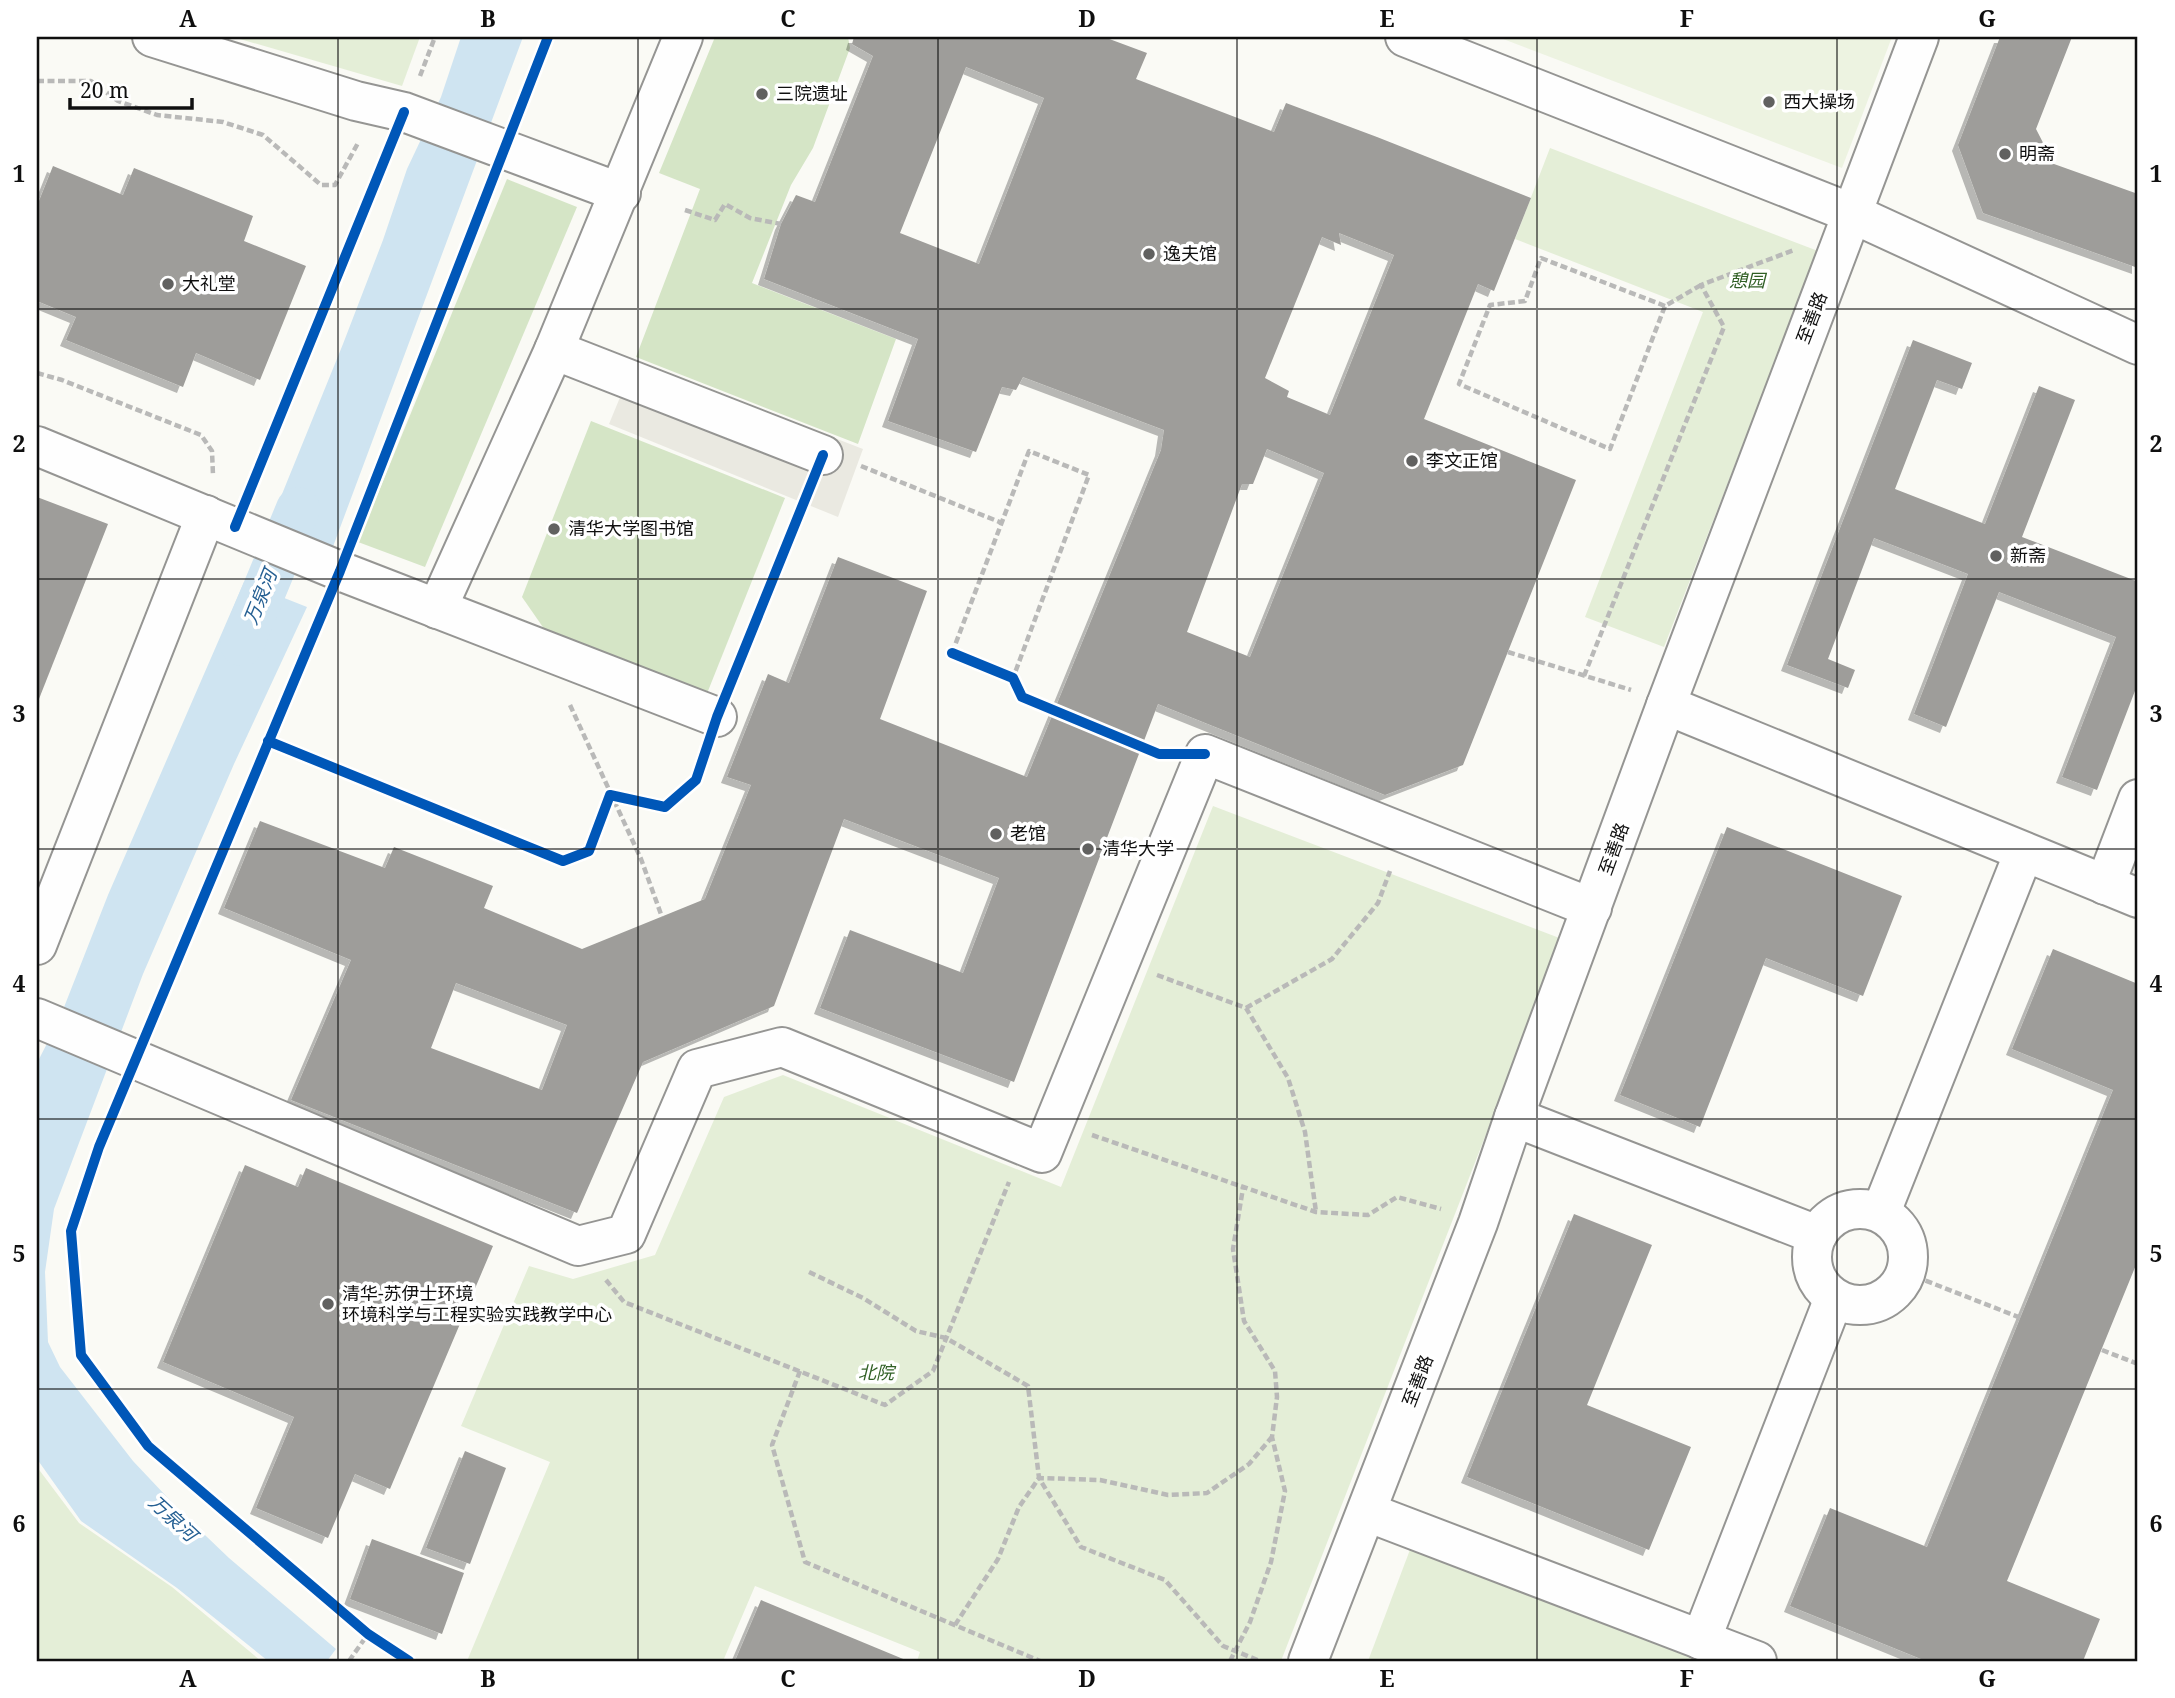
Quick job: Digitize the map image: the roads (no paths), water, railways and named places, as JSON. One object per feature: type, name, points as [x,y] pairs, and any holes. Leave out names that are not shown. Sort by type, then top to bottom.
[{"type":"street","points":[[152,37],[388,108],[621,193]]},
{"type":"street","points":[[437,609],[555,350],[683,37]]},
{"type":"street","points":[[1405,37],[1852,212],[2138,345]]},
{"type":"street","name":"至善路","points":[[1308,1661],[1478,1223],[1514,1117],[1667,705],[1919,37]]},
{"type":"street","points":[[555,350],[823,455]]},
{"type":"street","points":[[37,446],[340,571],[717,717]]},
{"type":"street","points":[[37,945],[221,521]]},
{"type":"street","points":[[1667,705],[2122,891],[2138,799]]},
{"type":"street","points":[[37,1018],[578,1246],[626,1234],[696,1069],[782,1047],[1042,1153],[1205,754],[1592,908]]},
{"type":"street","points":[[1881,1212],[2024,852]]},
{"type":"street","points":[[1514,1117],[1817,1235]]},
{"type":"street","points":[[1858,1208],[1881,1212],[1895,1222],[1905,1236],[1909,1252],[1906,1273],[1896,1290],[1882,1300],[1867,1305],[1850,1305],[1833,1298],[1822,1287],[1814,1272],[1812,1255],[1817,1235],[1827,1221],[1841,1212],[1858,1208]]},
{"type":"street","points":[[1701,1640],[1833,1298]]},
{"type":"street","points":[[1367,1512],[1757,1661]]},
{"type":"water","points":[[461,37],[523,37],[328,560],[267,531],[343,344],[407,169],[441,97]]},
{"type":"water","points":[[244,582],[307,607],[234,764],[143,974],[54,1209],[45,1272],[48,1342],[60,1367],[133,1461],[229,1558],[336,1649],[327,1661],[268,1661],[177,1588],[81,1521],[37,1459],[37,1063],[59,1020],[108,895]]},
{"type":"waterway","name":"万泉河","points":[[242,644],[298,509]]},
{"type":"place","name":"三院遗址","points":[[762,94]]},
{"type":"place","name":"西大操场","points":[[1769,102]]},
{"type":"place","name":"明斋","points":[[2005,154]]},
{"type":"place","name":"逸夫馆","points":[[1149,254]]},
{"type":"place","name":"大礼堂","points":[[168,284]]},
{"type":"place","name":"李文正馆","points":[[1412,461]]},
{"type":"place","name":"清华大学图书馆","points":[[554,529]]},
{"type":"place","name":"新斋","points":[[1996,556]]},
{"type":"place","name":"老馆","points":[[996,834]]},
{"type":"place","name":"清华大学","points":[[1088,849]]},
{"type":"place","name":"清华-苏伊士环境 环境科学与工程实验实践教学中心","points":[[328,1304]]},
{"type":"park label","name":"憩园","points":[[1747,281]]},
{"type":"park label","name":"北院","points":[[876,1373]]}]
